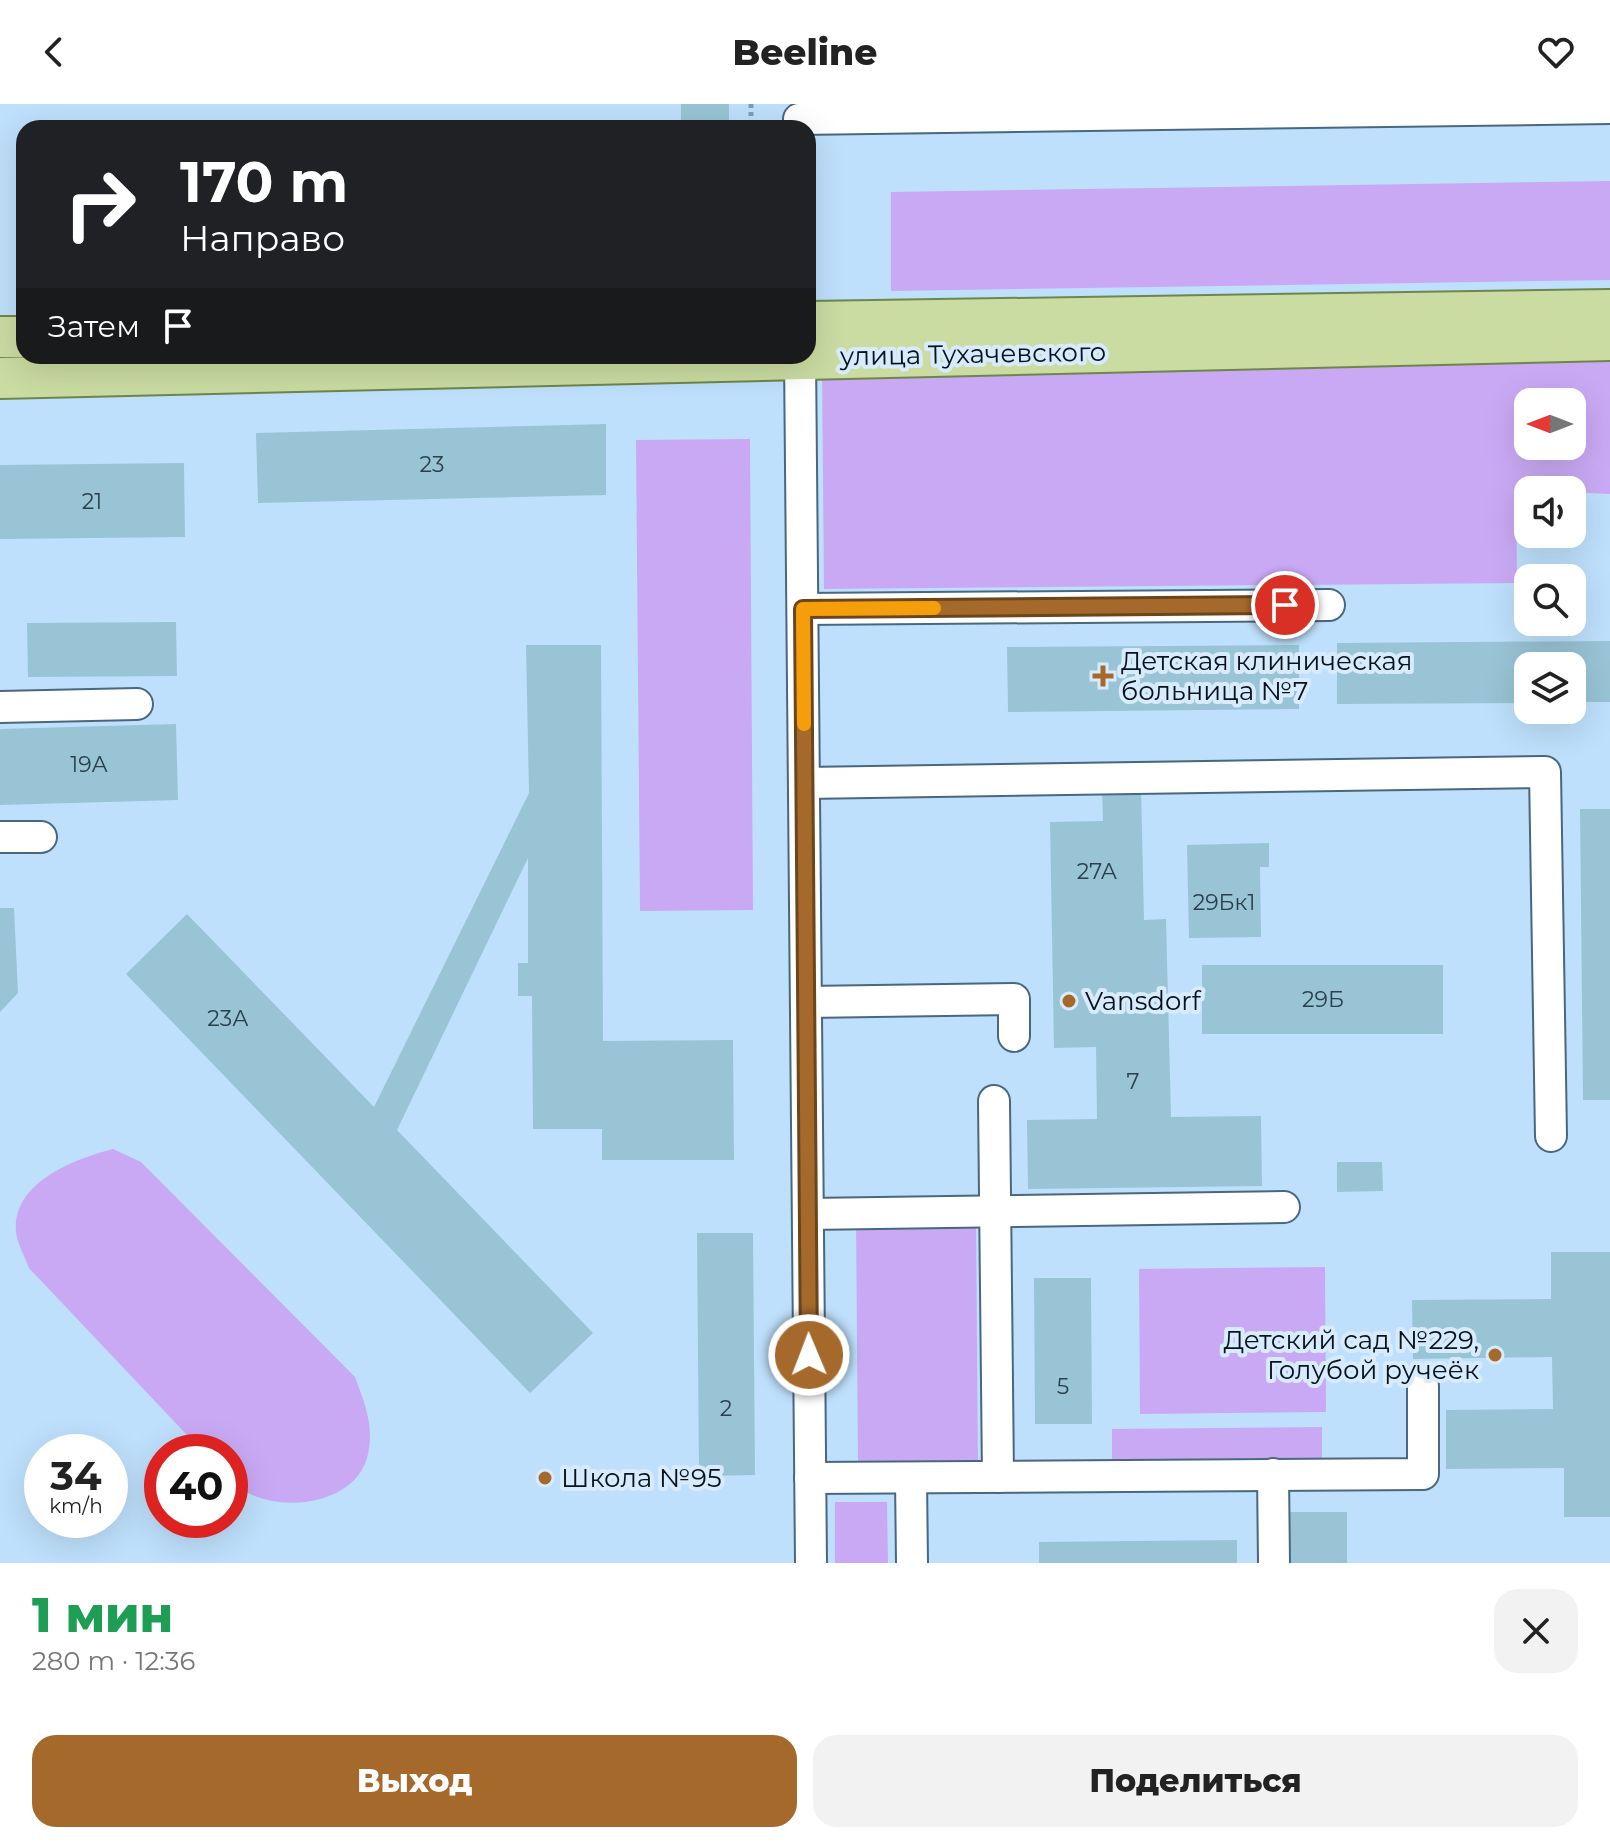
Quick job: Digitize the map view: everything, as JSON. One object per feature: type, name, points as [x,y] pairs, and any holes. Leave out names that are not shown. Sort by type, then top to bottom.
[{"type":"main road","name":"улица Тухачевского","points":[[816,345],[1610,310]]},
{"type":"main road","name":"улица Тухачевского","points":[[816,346],[1610,340]]},
{"type":"main road","name":"улица Тухачевского","points":[[0,378],[351,364]]},
{"type":"street","points":[[799,117],[1610,108]]},
{"type":"street","points":[[803,364],[811,1563]]},
{"type":"street","points":[[803,609],[1329,605]]},
{"type":"street","points":[[0,707],[137,704]]},
{"type":"street","points":[[805,783],[1545,772],[1551,1136]]},
{"type":"street","points":[[0,837],[41,837]]},
{"type":"street","points":[[806,1002],[1014,999],[1014,1036]]},
{"type":"street","points":[[994,1101],[998,1477]]},
{"type":"street","points":[[808,1214],[1284,1207]]},
{"type":"street","points":[[810,1478],[1423,1474],[1423,1386]]},
{"type":"street","points":[[1273,1474],[1274,1563]]},
{"type":"street","points":[[911,1478],[912,1563]]},
{"type":"shaded area","points":[[1610,181],[1610,280],[891,291],[891,192]]},
{"type":"shaded area","points":[[1610,361],[1610,494],[1586,493],[1586,476],[1514,476],[1517,564],[1514,564],[1514,583],[824,589],[822,367]]},
{"type":"shaded area","points":[[750,439],[753,910],[640,911],[636,440]]},
{"type":"shaded area","points":[[113,1149],[141,1162],[355,1377],[368,1415],[370,1443],[360,1472],[347,1486],[329,1496],[308,1502],[286,1503],[248,1493],[248,1434],[186,1434],[29,1268],[16,1232],[17,1214],[24,1199],[49,1176],[81,1159]]},
{"type":"shaded area","points":[[976,1219],[978,1465],[858,1466],[856,1220]]},
{"type":"shaded area","points":[[1325,1267],[1326,1412],[1140,1414],[1139,1269]]},
{"type":"shaded area","points":[[1322,1427],[1322,1458],[1112,1460],[1112,1429]]},
{"type":"shaded area","points":[[835,1502],[887,1502],[888,1563],[835,1563]]},
{"type":"building","points":[[681,104],[729,104],[729,120],[681,120]]},
{"type":"building","points":[[606,424],[606,495],[258,503],[256,433]]},
{"type":"building","points":[[184,463],[185,537],[0,539],[0,465]]},
{"type":"building","points":[[176,622],[177,676],[28,677],[27,623]]},
{"type":"building","points":[[1610,641],[1610,702],[1586,702],[1586,652],[1514,652],[1514,703],[1337,704],[1337,643]]},
{"type":"building","points":[[526,645],[601,645],[603,1041],[733,1040],[734,1160],[602,1160],[602,1129],[533,1129],[532,996],[518,996],[518,963],[528,963],[528,858],[397,1130],[593,1333],[530,1393],[126,974],[187,914],[374,1107],[529,793]]},
{"type":"building","points":[[1299,645],[1299,709],[1008,712],[1007,647]]},
{"type":"building","points":[[176,724],[178,800],[0,805],[0,729]]},
{"type":"building","points":[[1102,788],[1141,788],[1144,920],[1166,919],[1171,1117],[1261,1116],[1262,1186],[1028,1189],[1027,1120],[1097,1119],[1096,1047],[1054,1048],[1050,822],[1103,821]]},
{"type":"building","points":[[1580,809],[1610,809],[1610,1100],[1583,1100]]},
{"type":"building","points":[[1269,843],[1269,867],[1260,867],[1261,937],[1189,938],[1187,845]]},
{"type":"building","points":[[0,908],[14,908],[18,993],[0,1012]]},
{"type":"building","points":[[1202,965],[1443,965],[1443,1034],[1202,1034]]},
{"type":"building","points":[[1337,1162],[1382,1162],[1383,1191],[1337,1192]]},
{"type":"building","points":[[697,1233],[753,1233],[755,1475],[699,1476]]},
{"type":"building","points":[[1551,1252],[1610,1252],[1610,1517],[1564,1517],[1564,1468],[1446,1469],[1446,1410],[1553,1409],[1552,1357],[1413,1359],[1412,1300],[1551,1299]]},
{"type":"building","points":[[1034,1278],[1091,1278],[1092,1424],[1035,1424]]},
{"type":"building","points":[[1286,1512],[1347,1512],[1347,1563],[1286,1563]]},
{"type":"building","points":[[1237,1540],[1237,1563],[1039,1563],[1039,1542]]},
{"type":"slow traffic","points":[[804,724],[803,609],[934,608]]},
{"type":"place","name":"Детская клиническая больница №7","points":[[1103,676]]},
{"type":"place","name":"Vansdorf","points":[[1069,1001]]},
{"type":"place","name":"Детский сад №229, Голубой ручеёк","points":[[1495,1355]]},
{"type":"place","name":"Школа №95","points":[[545,1478]]},
{"type":"route","points":[[809,1355],[803,609],[1285,605]]}]
